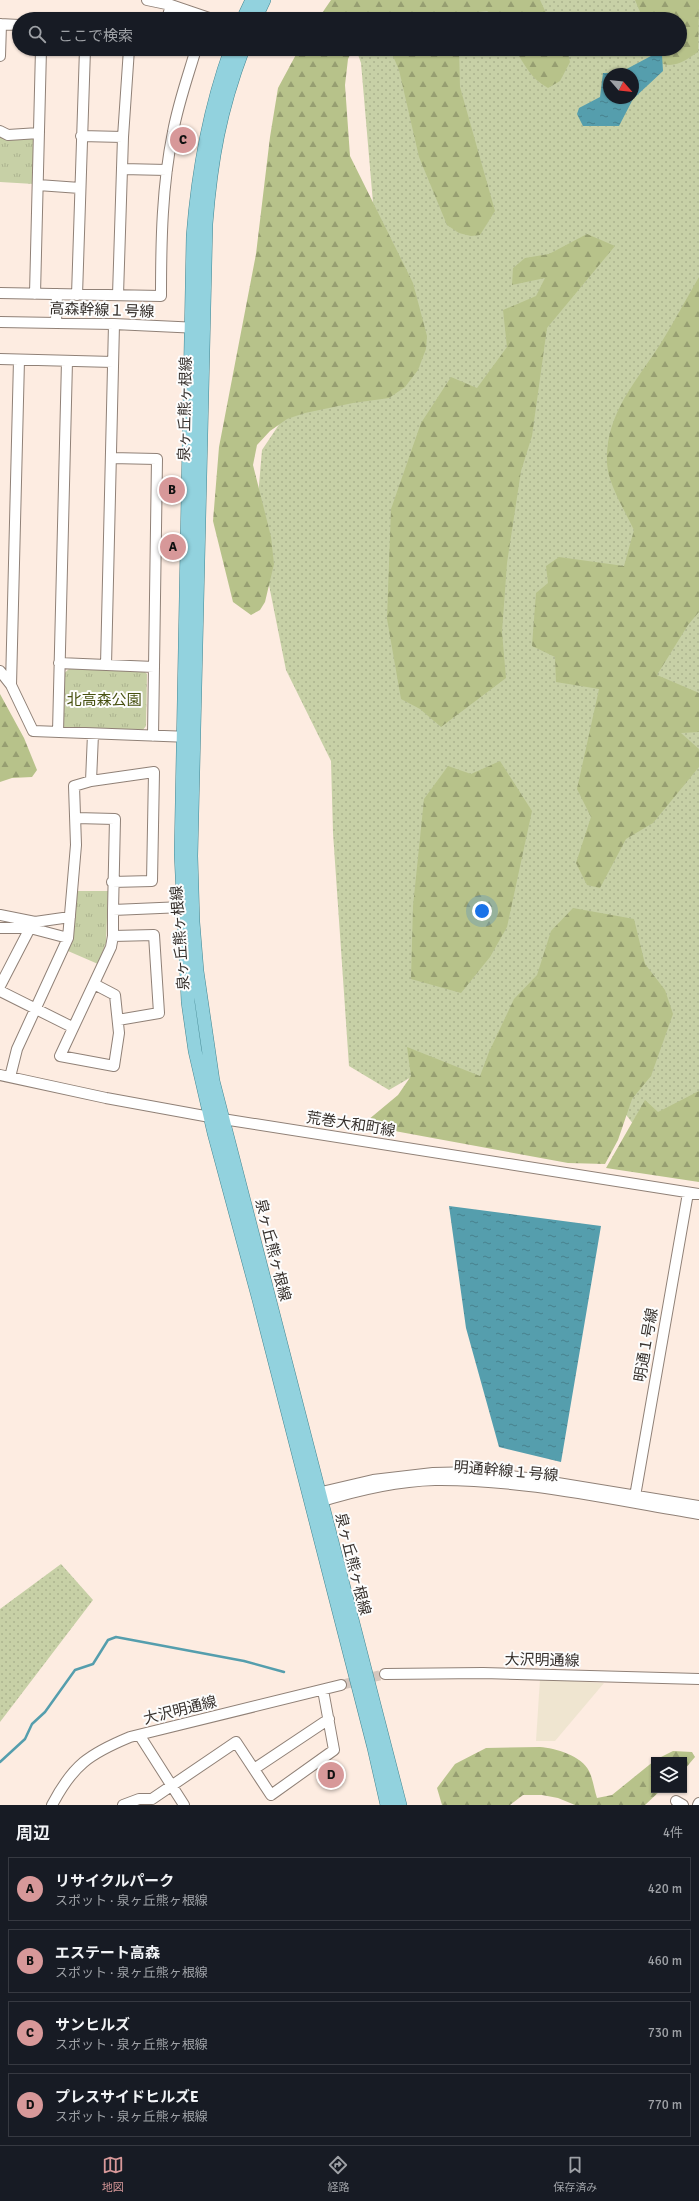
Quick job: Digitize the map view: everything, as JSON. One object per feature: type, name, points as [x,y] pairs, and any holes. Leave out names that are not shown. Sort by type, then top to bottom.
[{"type":"main road","points":[[246,12],[252,0]]},
{"type":"main road","points":[[258,12],[264,0]]},
{"type":"main road","name":"泉ヶ丘熊ヶ根線","points":[[216,1118],[212,1074],[197,971],[193,922],[191,856],[189,737],[197,328],[193,236],[199,174],[216,93],[229,56]]},
{"type":"main road","name":"泉ヶ丘熊ヶ根線","points":[[197,328],[212,164],[221,115],[241,56]]},
{"type":"main road","name":"泉ヶ丘熊ヶ根線","points":[[189,737],[181,854],[185,973],[191,1027],[315,1498],[400,1805]]},
{"type":"main road","name":"泉ヶ丘熊ヶ根線","points":[[315,1498],[387,1805]]},
{"type":"street","points":[[147,0],[171,5],[192,12]]},
{"type":"street","points":[[169,12],[171,5]]},
{"type":"street","points":[[0,56],[0,24],[12,25]]},
{"type":"street","points":[[35,294],[41,56]]},
{"type":"street","points":[[77,295],[85,56]]},
{"type":"street","points":[[118,295],[123,137],[129,56]]},
{"type":"street","points":[[0,293],[161,296],[161,231],[167,170],[173,130],[194,56]]},
{"type":"street","points":[[0,131],[8,135],[39,134]]},
{"type":"street","points":[[81,136],[123,137]]},
{"type":"street","points":[[122,169],[167,170]]},
{"type":"street","points":[[38,185],[80,188]]},
{"type":"street","points":[[56,323],[57,294]]},
{"type":"street","name":"高森幹線１号線","points":[[0,322],[114,324],[197,328]]},
{"type":"street","points":[[106,665],[114,324]]},
{"type":"street","points":[[0,359],[113,362]]},
{"type":"street","points":[[11,685],[19,360]]},
{"type":"street","points":[[58,732],[66,361]]},
{"type":"street","points":[[111,458],[156,460],[153,736]]},
{"type":"street","points":[[59,663],[154,667]]},
{"type":"street","points":[[0,671],[11,685],[33,731],[189,737]]},
{"type":"street","points":[[91,781],[93,734]]},
{"type":"street","points":[[5,1076],[68,938],[76,846],[74,786],[91,781],[154,772],[152,881],[112,882]]},
{"type":"street","points":[[76,818],[114,819],[112,882],[113,936],[111,947],[72,1027],[60,1056],[114,1066],[119,1033],[115,995],[94,984]]},
{"type":"street","points":[[113,910],[182,907]]},
{"type":"street","points":[[0,915],[35,922],[70,917]]},
{"type":"street","points":[[0,928],[30,928],[68,938]]},
{"type":"street","points":[[0,986],[30,928]]},
{"type":"street","points":[[113,936],[154,935],[159,1013],[118,1020]]},
{"type":"street","points":[[0,991],[72,1027]]},
{"type":"street","name":"荒巻大和町線","points":[[5,1076],[106,1098],[216,1118],[699,1194]]},
{"type":"street","name":"明通１号線","points":[[634,1499],[688,1193]]},
{"type":"street","points":[[315,1498],[373,1480],[433,1473],[475,1472],[527,1478],[634,1499],[699,1514]]},
{"type":"street","points":[[634,1499],[699,1506]]},
{"type":"street","name":"大沢明通線","points":[[385,1674],[483,1674],[699,1679]]},
{"type":"street","name":"大沢明通線","points":[[52,1805],[64,1782],[79,1764],[104,1748],[130,1737],[140,1736],[341,1685]]},
{"type":"street","points":[[124,1805],[139,1799],[152,1799],[236,1742],[271,1795],[334,1750],[323,1690]]},
{"type":"street","points":[[254,1769],[329,1719]]},
{"type":"street","points":[[140,1736],[184,1805]]},
{"type":"shaded area","points":[[540,1679],[604,1683],[555,1741],[536,1741]]},
{"type":"green space","points":[[331,0],[540,0],[546,12],[487,11],[323,12]]},
{"type":"green space","points":[[339,0],[699,0],[699,1100],[637,1129],[617,1103],[425,1069],[389,1090],[349,1066],[333,833],[331,761],[286,670],[256,520],[262,450],[314,372],[381,296],[361,63],[358,56],[687,56],[687,12],[343,12]]},
{"type":"green space","points":[[635,0],[699,0],[698,52],[679,63],[669,65],[659,62],[657,56],[687,56],[687,12],[640,12]]},
{"type":"green space","points":[[295,56],[350,56],[345,85],[350,156],[413,283],[427,336],[426,349],[418,370],[405,387],[389,398],[353,403],[305,413],[287,419],[270,431],[257,445],[253,465],[271,537],[274,564],[265,602],[260,610],[251,615],[233,602],[213,521],[219,447],[256,254],[270,137],[278,88]]},
{"type":"green space","points":[[393,56],[459,56],[460,87],[495,211],[480,235],[471,236],[459,233],[447,225],[419,157],[399,70]]},
{"type":"green space","points":[[519,56],[569,56],[570,62],[560,81],[548,88],[532,76]]},
{"type":"green space","points":[[0,137],[31,138],[36,141],[34,184],[0,182]]},
{"type":"green space","points":[[587,234],[615,246],[547,328],[532,436],[521,471],[507,563],[502,632],[506,678],[441,727],[420,709],[401,699],[387,619],[391,509],[421,423],[451,377],[477,388],[507,347],[503,310],[536,296],[545,278],[512,285],[513,268],[525,258],[549,254]]},
{"type":"green space","points":[[699,277],[699,612],[688,625],[657,675],[699,693],[699,732],[681,733],[699,749],[699,767],[653,823],[626,839],[600,888],[587,885],[576,863],[591,817],[577,789],[599,689],[556,682],[555,657],[532,646],[536,593],[548,583],[546,566],[559,557],[624,566],[634,530],[610,480],[607,463],[611,429],[632,385],[661,343]]},
{"type":"green space","name":"北高森公園","points":[[69,669],[143,670],[147,674],[146,726],[142,731],[65,730],[60,725],[62,675]]},
{"type":"green space","points":[[0,694],[24,738],[37,770],[32,777],[12,778],[0,782]]},
{"type":"green space","points":[[500,761],[532,811],[507,927],[490,957],[461,993],[411,979],[413,906],[424,799],[448,766],[471,774]]},
{"type":"green space","points":[[76,891],[108,891],[106,943],[98,964],[68,951],[72,941]]},
{"type":"green space","points":[[573,908],[634,919],[645,964],[665,990],[673,1014],[651,1076],[632,1099],[618,1140],[605,1164],[568,1163],[362,1125],[398,1095],[411,1076],[407,1047],[480,1076],[489,1052],[514,999],[537,975],[551,931]]},
{"type":"green space","points":[[699,1091],[699,1182],[606,1168],[645,1100],[658,1112]]},
{"type":"green space","points":[[61,1564],[93,1600],[0,1722],[0,1609]]},
{"type":"green space","points":[[540,1747],[553,1749],[568,1754],[586,1766],[592,1777],[597,1798],[612,1795],[651,1763],[651,1793],[658,1793],[645,1805],[575,1805],[558,1798],[542,1795],[523,1795],[510,1805],[442,1805],[437,1788],[455,1764],[486,1748]]},
{"type":"green space","points":[[673,1751],[692,1752],[695,1757],[687,1766],[687,1757],[661,1757]]},
{"type":"water","points":[[651,56],[662,56],[663,71],[639,93],[639,68],[628,68]]},
{"type":"water","points":[[603,73],[603,104],[630,104],[619,126],[583,126],[577,114],[579,108],[600,97]]},
{"type":"water","points":[[449,1206],[601,1226],[561,1462],[499,1447],[466,1328]]},
{"type":"waterway","points":[[0,1762],[25,1739],[32,1724],[45,1712],[75,1670],[93,1664],[108,1640],[116,1637],[244,1661],[284,1672]]},
{"type":"tunnel","points":[[341,1685],[385,1674]]},
{"type":"place","name":"サンヒルズ","points":[[183,140]]},
{"type":"place","name":"エステート高森","points":[[172,490]]},
{"type":"place","name":"リサイクルパーク","points":[[173,547]]},
{"type":"place","name":"プレスサイドヒルズE","points":[[331,1775]]}]
